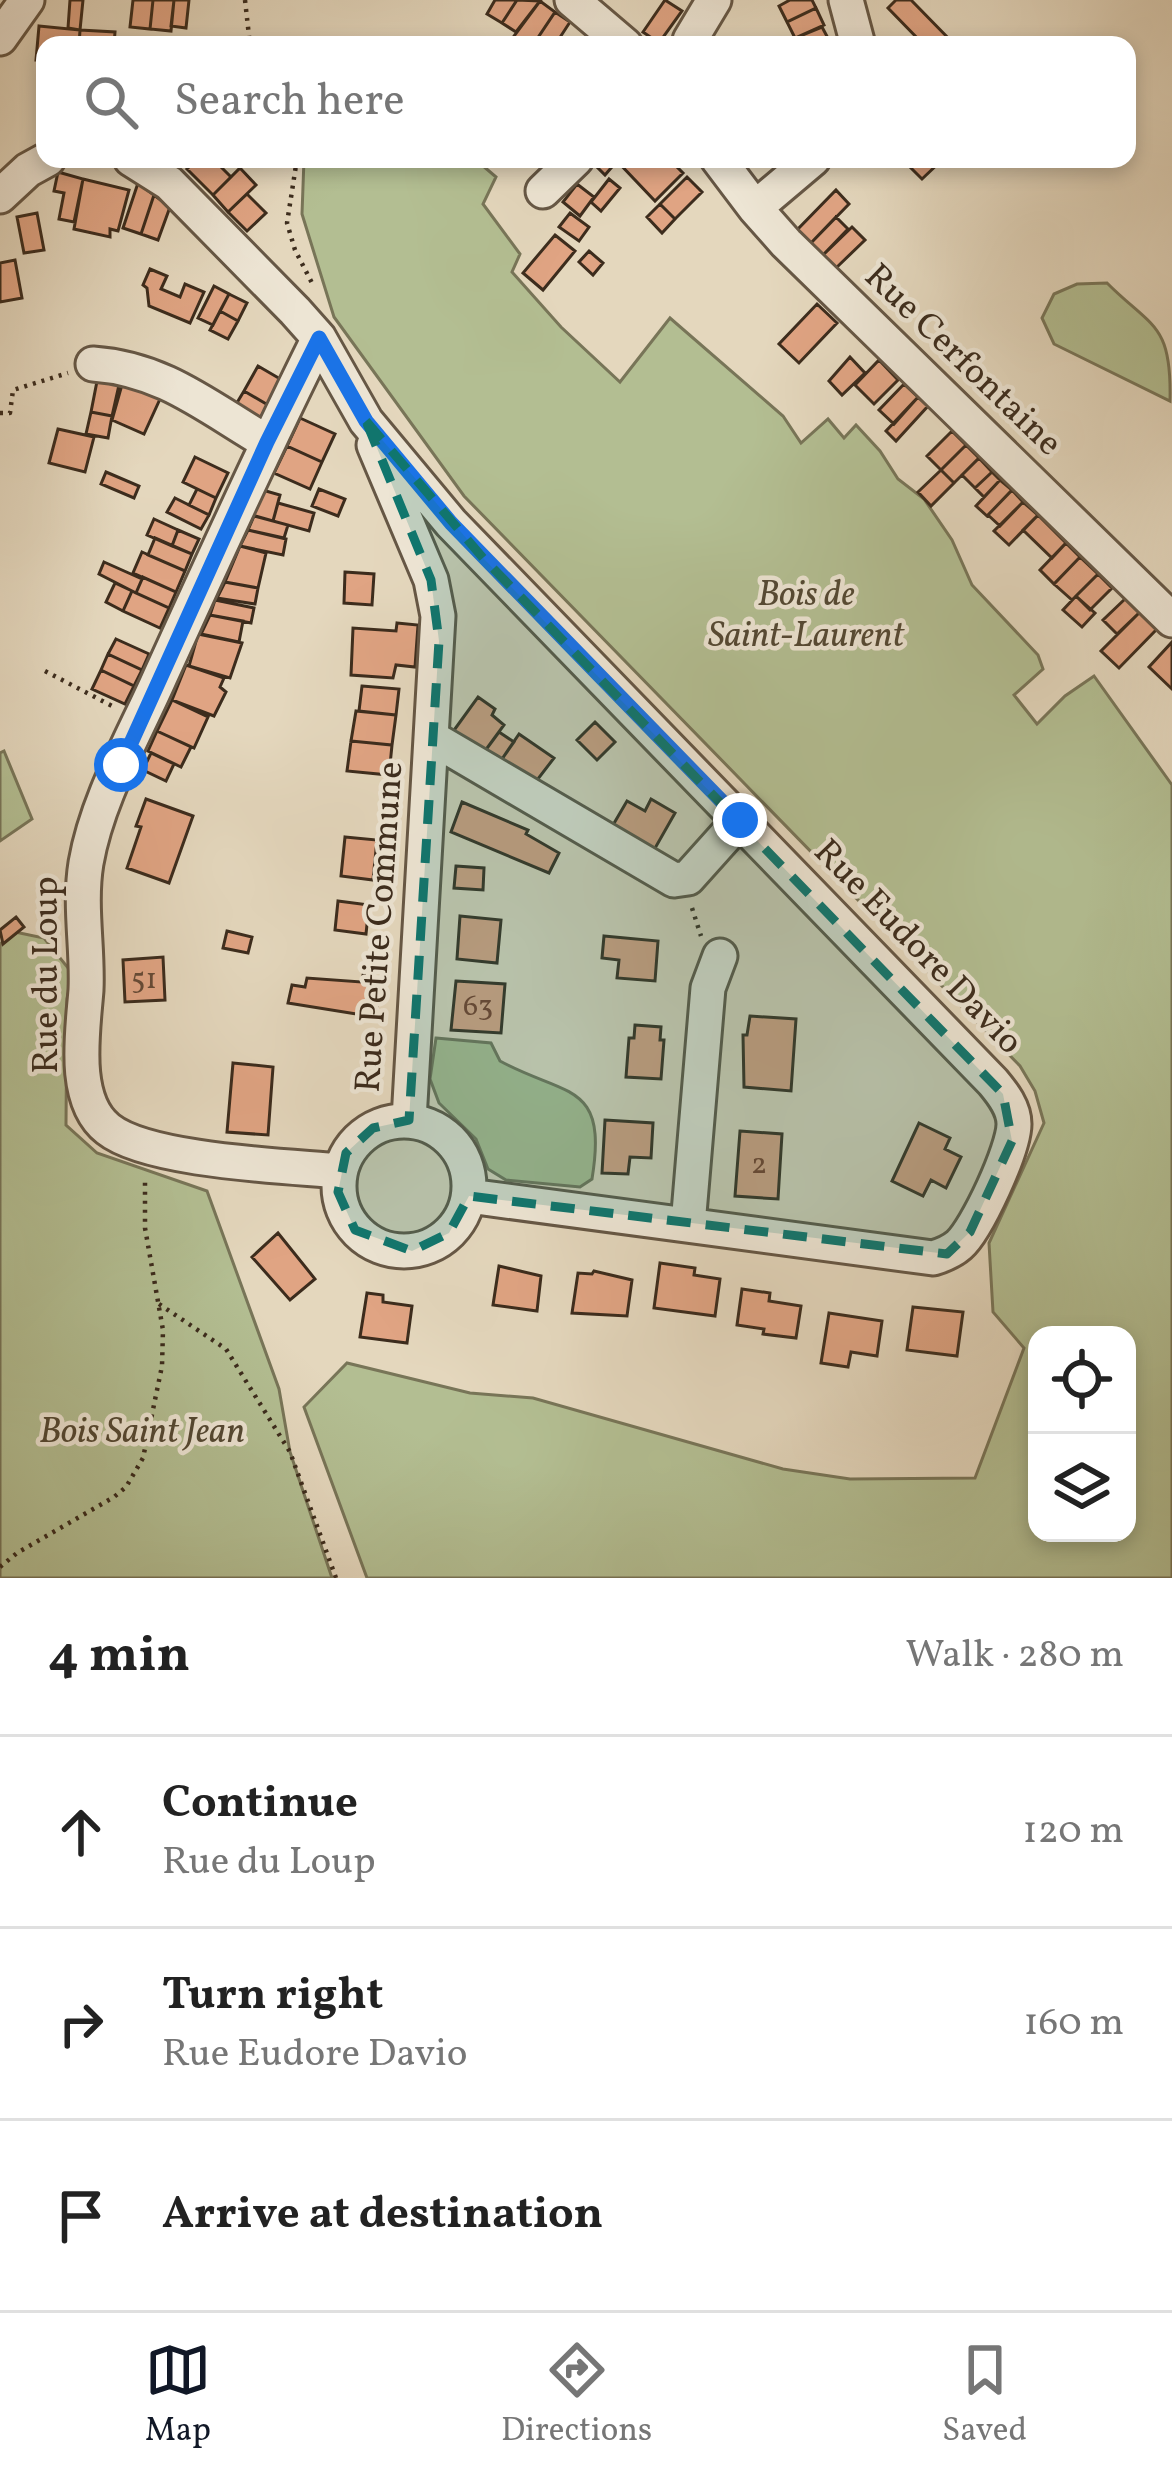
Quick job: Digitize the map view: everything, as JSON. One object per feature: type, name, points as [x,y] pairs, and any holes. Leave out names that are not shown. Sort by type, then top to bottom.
[{"type":"street","points":[[0,38],[27,0]]},
{"type":"street","points":[[572,0],[614,36]]},
{"type":"street","points":[[692,36],[714,0]]},
{"type":"street","points":[[846,0],[856,36]]},
{"type":"street","points":[[0,196],[36,166]]},
{"type":"street","name":"Rue Eudore Davio","points":[[145,168],[169,183],[319,338],[366,421],[484,559],[1003,1094],[1014,1121],[1012,1141],[970,1232],[947,1254],[933,1258],[469,1196]]},
{"type":"street","points":[[543,191],[567,168]]},
{"type":"street","points":[[725,168],[755,208],[802,168]]},
{"type":"street","name":"Rue Cerfontaine","points":[[755,208],[1172,620]]},
{"type":"street","name":"Rue du Loup","points":[[319,338],[267,442],[96,824],[86,862],[82,1006],[84,1072],[92,1111],[111,1132],[145,1145],[226,1162],[340,1171]]},
{"type":"street","points":[[93,364],[134,369],[167,380],[267,442]]},
{"type":"street","name":"Rue Petite Commune","points":[[366,421],[431,580],[439,640],[409,1120]]},
{"type":"street","name":"Rue Petite Commune","points":[[432,738],[674,880],[688,878],[740,820]]},
{"type":"street","points":[[688,1225],[708,988],[720,956]]},
{"type":"street","points":[[409,1120],[430,1125],[448,1137],[469,1174],[469,1196],[462,1216],[432,1245],[391,1251],[371,1243],[343,1212],[340,1171],[358,1138],[390,1121],[409,1120]]},
{"type":"path","points":[[245,0],[249,36]]},
{"type":"path","points":[[296,168],[287,223],[312,284]]},
{"type":"path","points":[[0,413],[10,413],[13,390],[93,364]]},
{"type":"path","points":[[45,670],[140,721]]},
{"type":"path","points":[[0,1567],[114,1497],[135,1475],[143,1458],[162,1366],[163,1330],[146,1228],[145,1145]]},
{"type":"path","points":[[159,1304],[226,1348],[290,1452],[336,1578]]},
{"type":"highlighted area","points":[[366,421],[484,559],[1003,1094],[1012,1141],[970,1232],[947,1254],[469,1196],[449,1233],[412,1251],[355,1230],[338,1192],[346,1153],[373,1128],[409,1120],[439,641],[431,580]]},
{"type":"green space","name":"Bois de Saint-Laurent","points":[[304,168],[486,168],[496,177],[483,204],[520,254],[512,272],[620,382],[670,318],[783,416],[801,443],[828,419],[844,438],[856,425],[898,479],[924,499],[952,540],[972,585],[1038,655],[1043,669],[1014,695],[1037,724],[1094,676],[1172,785],[1172,1578],[367,1578],[304,1407],[347,1363],[470,1393],[533,1398],[783,1469],[850,1479],[975,1478],[1024,1348],[993,1312],[989,1243],[1044,1123],[1035,1091],[1020,1066],[464,496],[334,317],[302,214]]},
{"type":"green space","points":[[1107,283],[1163,341],[1170,401],[1054,344],[1042,318],[1054,294],[1077,284]]},
{"type":"green space","points":[[4,751],[32,819],[0,841],[0,753]]},
{"type":"green space","name":"Bois Saint Jean","points":[[15,932],[44,938],[73,974],[67,999],[66,1125],[97,1153],[207,1191],[279,1389],[290,1452],[332,1578],[0,1578],[0,944]]},
{"type":"green space","points":[[436,1038],[491,1043],[500,1061],[577,1097],[594,1124],[592,1179],[580,1187],[506,1180],[488,1169],[476,1139],[439,1103],[430,1079]]},
{"type":"building","points":[[70,0],[83,0],[80,30],[68,28]]},
{"type":"building","points":[[133,0],[153,0],[150,29],[130,27]]},
{"type":"building","points":[[153,0],[174,0],[171,31],[150,29]]},
{"type":"building","points":[[174,0],[189,0],[186,28],[171,26]]},
{"type":"building","points":[[495,0],[517,0],[502,23],[487,14]]},
{"type":"building","points":[[517,0],[540,1],[516,32],[502,23]]},
{"type":"building","points":[[665,0],[682,11],[664,36],[643,32]]},
{"type":"building","points":[[790,0],[812,0],[816,8],[787,22],[779,6]]},
{"type":"building","points":[[896,0],[911,0],[946,36],[915,36],[888,8]]},
{"type":"building","points":[[540,1],[555,12],[539,36],[514,36]]},
{"type":"building","points":[[816,8],[824,25],[794,36],[787,22]]},
{"type":"building","points":[[555,12],[570,22],[561,36],[539,36]]},
{"type":"building","points":[[39,26],[80,30],[80,36],[38,36]]},
{"type":"building","points":[[822,27],[827,36],[800,36]]},
{"type":"building","points":[[80,30],[115,32],[115,36],[80,36]]},
{"type":"building","points":[[222,168],[231,177],[213,195],[187,169]]},
{"type":"building","points":[[240,168],[256,185],[228,212],[213,195]]},
{"type":"building","points":[[624,168],[678,168],[683,173],[655,201]]},
{"type":"building","points":[[911,168],[934,168],[922,179]]},
{"type":"building","points":[[58,172],[83,179],[74,222],[59,219],[64,193],[54,191]]},
{"type":"building","points":[[687,177],[702,192],[675,219],[660,204]]},
{"type":"building","points":[[83,179],[129,190],[118,231],[110,229],[110,237],[74,229]]},
{"type":"building","points":[[609,179],[620,188],[601,211],[591,202]]},
{"type":"building","points":[[138,183],[154,195],[141,234],[123,228]]},
{"type":"building","points":[[577,184],[594,197],[580,216],[563,202]]},
{"type":"building","points":[[836,190],[849,204],[811,243],[797,230]]},
{"type":"building","points":[[247,194],[266,213],[247,231],[228,212]]},
{"type":"building","points":[[154,195],[170,207],[158,240],[141,234]]},
{"type":"building","points":[[660,204],[675,219],[662,233],[647,217]]},
{"type":"building","points":[[37,213],[44,250],[24,253],[17,217]]},
{"type":"building","points":[[570,213],[589,227],[579,241],[559,227]]},
{"type":"building","points":[[836,217],[848,229],[823,255],[811,243]]},
{"type":"building","points":[[852,227],[865,240],[836,268],[823,255]]},
{"type":"building","points":[[555,235],[575,251],[543,290],[523,273]]},
{"type":"building","points":[[589,251],[603,263],[593,275],[579,262]]},
{"type":"building","points":[[15,260],[22,298],[0,302],[0,263]]},
{"type":"building","points":[[150,269],[167,276],[161,289],[180,297],[185,284],[204,292],[190,323],[149,306],[143,285]]},
{"type":"building","points":[[214,286],[229,294],[213,325],[198,318]]},
{"type":"building","points":[[229,294],[247,303],[238,321],[220,311]]},
{"type":"building","points":[[817,304],[837,323],[799,363],[779,344]]},
{"type":"building","points":[[220,311],[238,321],[228,339],[210,330]]},
{"type":"building","points":[[850,357],[865,373],[842,395],[829,381]]},
{"type":"building","points":[[879,360],[898,380],[874,404],[855,385]]},
{"type":"building","points":[[258,366],[282,380],[268,405],[244,391]]},
{"type":"building","points":[[99,371],[121,376],[112,416],[91,412]]},
{"type":"building","points":[[123,381],[160,399],[144,434],[112,420]]},
{"type":"building","points":[[904,384],[918,397],[894,424],[879,410]]},
{"type":"building","points":[[244,391],[268,405],[256,425],[232,411]]},
{"type":"building","points":[[918,397],[928,406],[896,441],[886,431]]},
{"type":"building","points":[[91,412],[112,416],[108,438],[86,434]]},
{"type":"building","points":[[300,418],[335,434],[322,462],[287,446]]},
{"type":"building","points":[[58,429],[94,437],[85,472],[49,463]]},
{"type":"building","points":[[952,431],[966,445],[941,470],[927,456]]},
{"type":"building","points":[[966,445],[979,458],[954,483],[941,470]]},
{"type":"building","points":[[287,446],[322,462],[310,489],[274,473]]},
{"type":"building","points":[[195,457],[228,473],[216,498],[183,482]]},
{"type":"building","points":[[979,458],[992,472],[975,488],[962,475]]},
{"type":"building","points":[[941,470],[954,483],[931,506],[918,492]]},
{"type":"building","points":[[106,472],[139,486],[134,498],[101,484]]},
{"type":"building","points":[[992,472],[1000,480],[984,497],[975,488]]},
{"type":"building","points":[[1000,480],[1012,490],[987,516],[976,506]]},
{"type":"building","points":[[197,489],[216,498],[209,515],[189,505]]},
{"type":"building","points":[[259,489],[280,495],[273,521],[252,515]]},
{"type":"building","points":[[319,489],[345,499],[338,516],[312,506]]},
{"type":"building","points":[[1012,490],[1023,502],[1000,526],[988,515]]},
{"type":"building","points":[[175,498],[209,515],[201,529],[167,512]]},
{"type":"building","points":[[1023,502],[1038,515],[1009,545],[994,531]]},
{"type":"building","points":[[278,503],[314,513],[309,531],[273,521]]},
{"type":"building","points":[[1038,515],[1066,543],[1052,558],[1023,530]]},
{"type":"building","points":[[254,516],[288,525],[284,538],[248,530]]},
{"type":"building","points":[[154,519],[178,530],[172,546],[147,535]]},
{"type":"building","points":[[178,530],[199,539],[192,554],[172,546]]},
{"type":"building","points":[[248,530],[286,539],[283,555],[240,546]]},
{"type":"building","points":[[155,538],[192,554],[185,571],[148,555]]},
{"type":"building","points":[[1066,543],[1080,557],[1054,584],[1040,570]]},
{"type":"building","points":[[240,546],[266,553],[258,588],[225,582]]},
{"type":"building","points":[[142,552],[185,571],[176,592],[133,573]]},
{"type":"building","points":[[1080,557],[1098,574],[1072,600],[1054,584]]},
{"type":"building","points":[[104,562],[142,579],[136,593],[99,574]]},
{"type":"building","points":[[345,572],[374,574],[372,605],[344,603]]},
{"type":"building","points":[[1098,574],[1112,588],[1090,610],[1076,596]]},
{"type":"building","points":[[143,577],[176,592],[169,608],[136,593]]},
{"type":"building","points":[[225,582],[258,588],[255,604],[217,598]]},
{"type":"building","points":[[115,583],[132,591],[123,611],[106,602]]},
{"type":"building","points":[[132,591],[169,608],[160,628],[123,611]]},
{"type":"building","points":[[1076,596],[1095,613],[1082,627],[1063,610]]},
{"type":"building","points":[[1126,598],[1140,612],[1117,634],[1103,620]]},
{"type":"building","points":[[215,600],[254,608],[251,623],[210,615]]},
{"type":"building","points":[[1140,612],[1157,629],[1119,668],[1101,651]]},
{"type":"building","points":[[210,615],[243,621],[239,642],[201,634]]},
{"type":"building","points":[[397,623],[418,625],[415,667],[396,665],[393,678],[351,675],[353,628],[396,631]]},
{"type":"building","points":[[198,634],[242,643],[230,678],[189,666]]},
{"type":"building","points":[[116,639],[149,654],[142,670],[108,654]]},
{"type":"building","points":[[1172,642],[1172,689],[1149,667]]},
{"type":"building","points":[[108,654],[142,670],[134,686],[101,670]]},
{"type":"building","points":[[186,665],[224,678],[220,687],[226,692],[214,716],[172,700]]},
{"type":"building","points":[[101,670],[134,686],[125,704],[92,689]]},
{"type":"building","points":[[362,686],[399,689],[396,715],[359,711]]},
{"type":"building","points":[[478,697],[495,709],[492,715],[504,725],[482,755],[452,733]]},
{"type":"building","points":[[172,700],[208,717],[194,748],[157,731]]},
{"type":"building","points":[[356,711],[396,715],[392,745],[351,741]]},
{"type":"building","points":[[595,722],[615,742],[597,760],[577,740]]},
{"type":"building","points":[[157,731],[191,747],[181,767],[148,751]]},
{"type":"building","points":[[499,732],[514,742],[497,766],[482,755]]},
{"type":"building","points":[[519,734],[554,758],[531,788],[498,765]]},
{"type":"building","points":[[351,741],[392,745],[389,775],[347,771]]},
{"type":"building","points":[[151,753],[174,764],[166,781],[143,770]]},
{"type":"building","points":[[146,799],[193,816],[169,883],[127,868]]},
{"type":"building","points":[[651,799],[675,813],[654,850],[613,825],[627,801],[645,811]]},
{"type":"building","points":[[462,802],[528,830],[526,834],[559,853],[549,873],[451,832]]},
{"type":"building","points":[[345,837],[377,840],[373,880],[341,876]]},
{"type":"building","points":[[456,866],[484,868],[483,890],[454,888]]},
{"type":"building","points":[[338,901],[369,905],[366,934],[335,930]]},
{"type":"building","points":[[460,916],[501,920],[497,963],[457,959]]},
{"type":"building","points":[[16,917],[24,927],[3,944],[0,930]]},
{"type":"building","points":[[227,931],[252,937],[248,953],[223,948]]},
{"type":"building","points":[[604,936],[658,941],[655,981],[617,978],[619,960],[602,958]]},
{"type":"building","points":[[163,957],[165,1000],[125,1002],[123,960]]},
{"type":"building","points":[[363,975],[383,979],[375,1017],[288,1003],[292,985],[305,987],[307,978],[361,982]]},
{"type":"building","points":[[456,981],[505,984],[501,1033],[451,1030]]},
{"type":"building","points":[[750,1016],[796,1019],[791,1091],[744,1087],[743,1035],[747,1035]]},
{"type":"building","points":[[635,1025],[661,1027],[661,1079],[626,1077],[629,1038],[634,1038]]},
{"type":"building","points":[[233,1063],[273,1067],[268,1135],[227,1132]]},
{"type":"building","points":[[605,1120],[653,1123],[651,1158],[630,1157],[628,1174],[602,1173]]},
{"type":"building","points":[[919,1123],[950,1138],[945,1149],[961,1157],[946,1188],[931,1180],[923,1196],[892,1181]]},
{"type":"building","points":[[740,1131],[782,1134],[778,1199],[735,1196]]},
{"type":"building","points":[[278,1233],[315,1279],[290,1300],[252,1257]]},
{"type":"building","points":[[660,1263],[695,1268],[694,1275],[720,1279],[715,1316],[654,1308]]},
{"type":"building","points":[[499,1266],[541,1276],[537,1311],[493,1305]]},
{"type":"building","points":[[594,1271],[632,1280],[627,1316],[572,1313],[578,1273]]},
{"type":"building","points":[[742,1289],[770,1293],[769,1301],[801,1306],[796,1338],[737,1325]]},
{"type":"building","points":[[367,1293],[383,1295],[383,1302],[412,1306],[407,1343],[360,1337]]},
{"type":"building","points":[[913,1307],[963,1312],[957,1356],[907,1350]]},
{"type":"building","points":[[829,1313],[882,1321],[877,1356],[851,1352],[848,1367],[821,1363]]},
{"type":"route","points":[[121,765],[319,338],[366,421],[451,523],[740,820]]}]
